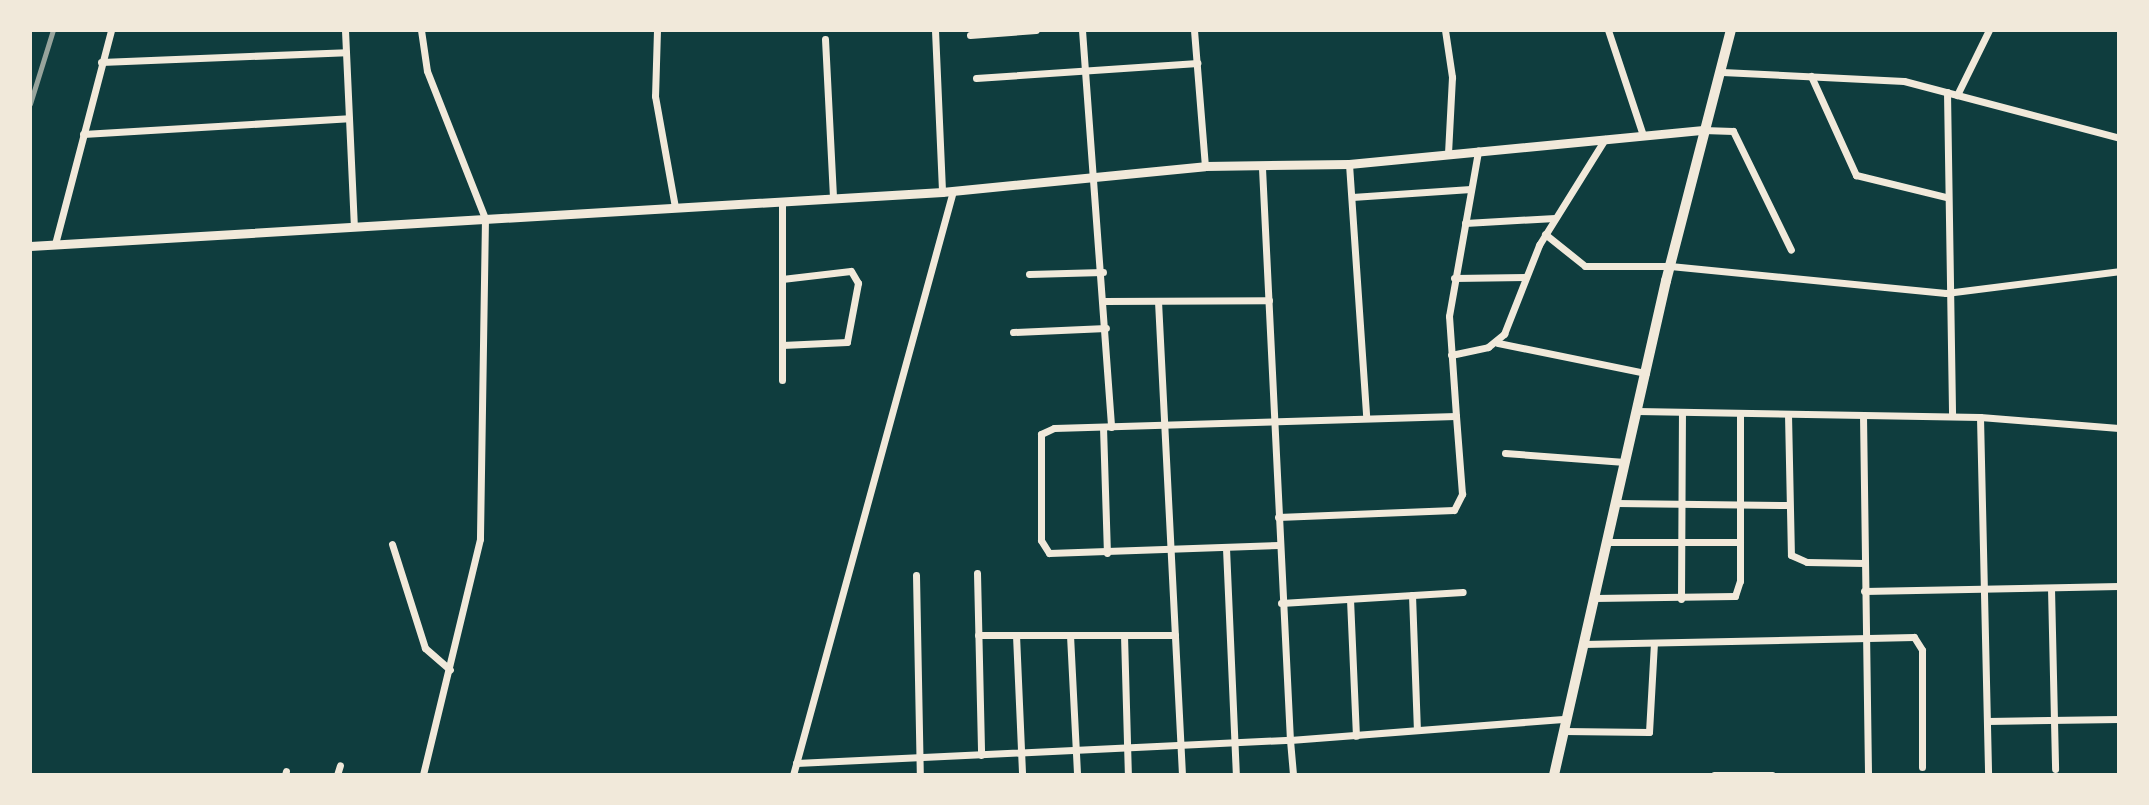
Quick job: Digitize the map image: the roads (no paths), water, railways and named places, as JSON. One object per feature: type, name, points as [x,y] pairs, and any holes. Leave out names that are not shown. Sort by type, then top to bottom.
[{"type":"main road","points":[[1554,775],[1670,266],[1731,30]]},
{"type":"street","points":[[55,244],[111,30]]},
{"type":"street","points":[[345,30],[354,226]]},
{"type":"street","points":[[421,30],[427,71],[485,218],[483,501],[473,579],[423,775]]},
{"type":"street","points":[[657,30],[655,96],[675,207]]},
{"type":"street","points":[[935,30],[942,192]]},
{"type":"street","points":[[970,35],[1036,30]]},
{"type":"street","points":[[1082,30],[1097,177],[1105,301],[1107,553]]},
{"type":"street","points":[[1194,30],[1205,166]]},
{"type":"street","points":[[1444,30],[1452,77],[1448,154]]},
{"type":"street","points":[[1608,30],[1643,135]]},
{"type":"street","points":[[1957,94],[1989,30]]},
{"type":"street","points":[[825,39],[833,198]]},
{"type":"street","points":[[101,62],[346,52]]},
{"type":"street","points":[[976,78],[1197,63]]},
{"type":"street","points":[[1722,72],[1904,81],[2119,138]]},
{"type":"street","points":[[1811,76],[1856,175],[1946,197]]},
{"type":"street","points":[[1947,92],[1946,293],[1952,416]]},
{"type":"street","points":[[83,134],[349,118]]},
{"type":"street","points":[[30,246],[942,192],[1205,166],[1262,168],[1349,164],[1703,130],[1732,131],[1791,250]]},
{"type":"street","points":[[1498,343],[1545,234],[1605,139]]},
{"type":"street","points":[[1278,517],[1454,510],[1462,494],[1451,355],[1454,278],[1478,151]]},
{"type":"street","points":[[1349,164],[1366,416]]},
{"type":"street","points":[[1262,168],[1281,603],[1293,775]]},
{"type":"street","points":[[1352,197],[1471,189]]},
{"type":"street","points":[[793,775],[953,191]]},
{"type":"street","points":[[782,201],[782,380]]},
{"type":"street","points":[[1465,223],[1555,218]]},
{"type":"street","points":[[1545,234],[1585,266],[1670,266],[1946,293],[2119,271]]},
{"type":"street","points":[[782,279],[851,271],[858,283],[847,342],[782,345]]},
{"type":"street","points":[[1029,274],[1103,271]]},
{"type":"street","points":[[1454,278],[1525,277]]},
{"type":"street","points":[[1105,301],[1269,300]]},
{"type":"street","points":[[1158,301],[1182,775]]},
{"type":"street","points":[[1013,332],[1106,328]]},
{"type":"street","points":[[1451,355],[1498,343],[1646,373]]},
{"type":"street","points":[[1637,411],[1740,415],[1952,416],[2119,428]]},
{"type":"street","points":[[1681,599],[1682,413]]},
{"type":"street","points":[[1788,414],[1791,555],[1807,562],[1864,563]]},
{"type":"street","points":[[1594,598],[1681,599],[1734,596],[1740,542],[1740,415]]},
{"type":"street","points":[[1863,415],[1868,775]]},
{"type":"street","points":[[1279,545],[1056,555],[1041,540],[1041,434],[1107,427],[1275,425],[1366,416],[1456,416]]},
{"type":"street","points":[[1980,417],[1988,773]]},
{"type":"street","points":[[1505,453],[1625,463]]},
{"type":"street","points":[[1616,503],[1789,505]]},
{"type":"street","points":[[1607,542],[1740,542]]},
{"type":"street","points":[[392,544],[425,648],[450,670]]},
{"type":"street","points":[[1226,548],[1236,775]]},
{"type":"street","points":[[977,573],[981,755]]},
{"type":"street","points":[[916,575],[920,775]]},
{"type":"street","points":[[1864,591],[2119,586]]},
{"type":"street","points":[[2051,588],[2054,769]]},
{"type":"street","points":[[1281,603],[1463,592]]},
{"type":"street","points":[[1412,595],[1417,730]]},
{"type":"street","points":[[1350,599],[1356,736]]},
{"type":"street","points":[[978,635],[1175,635]]},
{"type":"street","points":[[1016,635],[1021,775]]},
{"type":"street","points":[[1070,635],[1077,775]]},
{"type":"street","points":[[1124,635],[1128,775]]},
{"type":"street","points":[[1583,644],[1865,638],[1920,641],[1922,767]]},
{"type":"street","points":[[1564,731],[1649,732],[1654,643]]},
{"type":"street","points":[[796,763],[1290,740],[1566,719]]},
{"type":"street","points":[[1987,721],[2119,719]]},
{"type":"street","points":[[337,775],[341,765]]},
{"type":"street","points":[[1714,775],[1772,775]]},
{"type":"railway","points":[[30,104],[53,30]]}]
